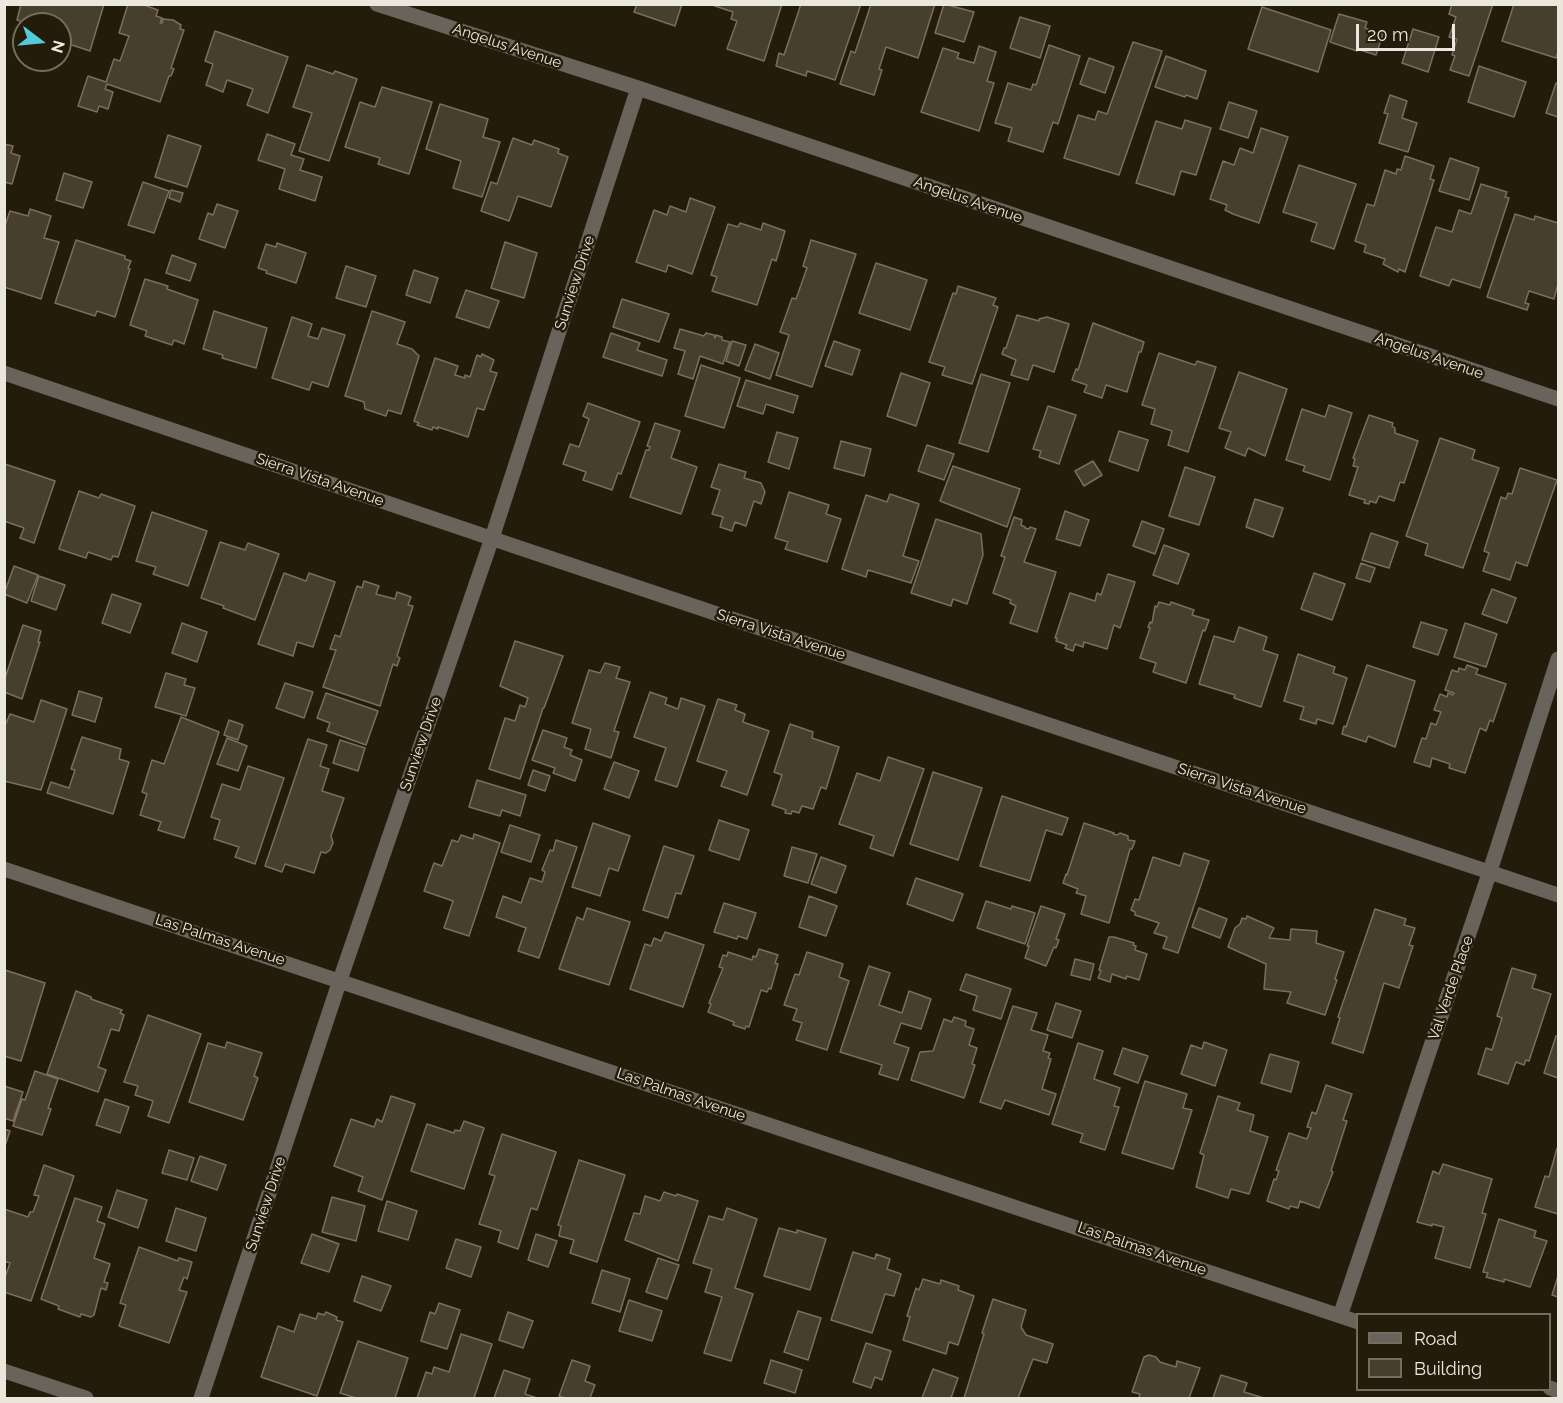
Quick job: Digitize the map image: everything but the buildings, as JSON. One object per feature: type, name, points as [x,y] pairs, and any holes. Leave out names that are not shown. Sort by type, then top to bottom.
[{"type":"street","name":"Angelus Avenue","points":[[377,4],[638,88],[1558,399]]},
{"type":"street","name":"Sunview Drive","points":[[201,1398],[340,980],[492,538],[638,88]]},
{"type":"street","name":"Sierra Vista Avenue","points":[[4,373],[1558,895]]},
{"type":"street","name":"Val Verde Place","points":[[1340,1316],[1490,872],[1558,660]]},
{"type":"street","name":"Las Palmas Avenue","points":[[4,868],[1356,1321]]},
{"type":"street","points":[[4,1371],[86,1398]]}]
